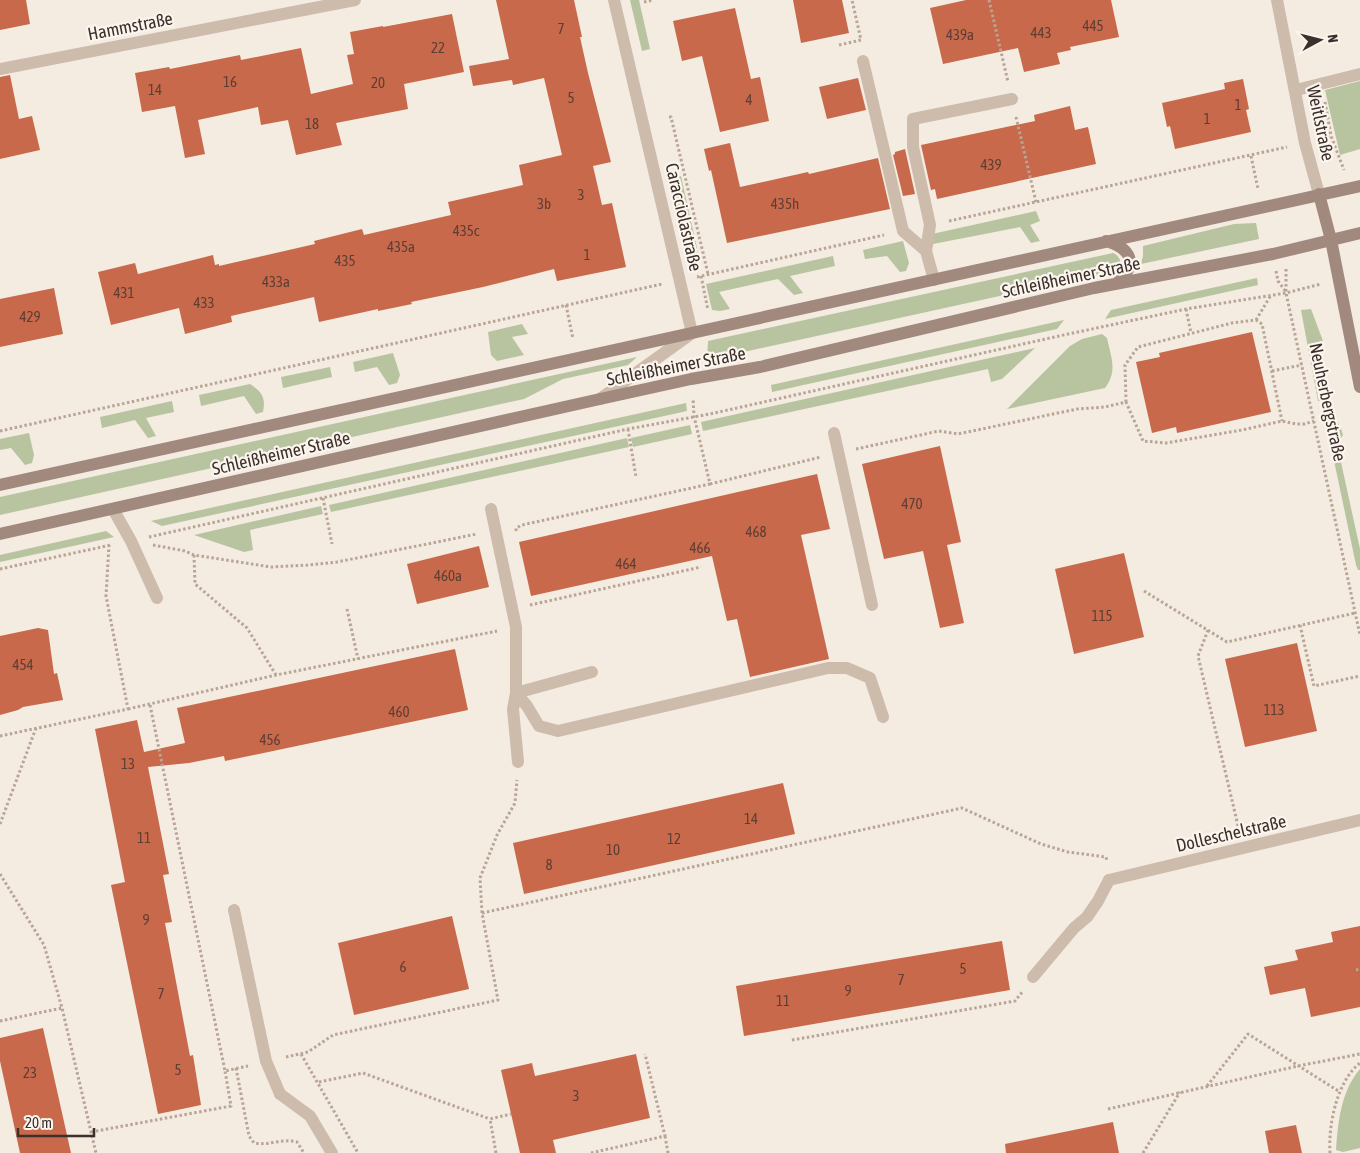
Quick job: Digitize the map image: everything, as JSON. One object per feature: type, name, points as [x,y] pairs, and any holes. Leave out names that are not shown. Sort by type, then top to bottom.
[{"type":"main road","name":"Schleißheimer Straße","points":[[0,485],[1355,187]]},
{"type":"main road","name":"Neuherbergstraße","points":[[1319,194],[1331,240],[1360,386]]},
{"type":"main road","name":"Schleißheimer Straße","points":[[0,534],[600,399],[760,366],[1116,284],[1266,255],[1360,233]]},
{"type":"main road","points":[[1106,241],[1124,248],[1130,258],[1130,267],[1126,276],[1116,284]]},
{"type":"street","name":"Hammstraße","points":[[0,69],[355,0]]},
{"type":"street","name":"Caracciolastraße","points":[[614,0],[692,333]]},
{"type":"street","name":"Weitlstraße","points":[[1277,0],[1305,143],[1319,194]]},
{"type":"street","points":[[863,60],[903,232],[926,251]]},
{"type":"street","points":[[1296,90],[1360,74]]},
{"type":"street","points":[[934,280],[926,251],[930,225],[913,147],[913,119],[1012,99]]},
{"type":"street","points":[[600,399],[692,333]]},
{"type":"street","points":[[834,433],[872,605]]},
{"type":"street","points":[[491,508],[516,627],[516,693],[513,710],[518,762]]},
{"type":"street","points":[[113,509],[131,541],[157,598]]},
{"type":"street","points":[[516,693],[540,726],[558,731],[828,668],[848,668],[870,678],[883,717]]},
{"type":"street","points":[[516,693],[592,672]]},
{"type":"street","name":"Dolleschelstraße","points":[[1109,880],[1360,820]]},
{"type":"street","points":[[1033,977],[1074,928],[1087,917],[1109,880]]},
{"type":"street","points":[[234,910],[266,1061],[280,1094],[310,1116],[332,1153]]},
{"type":"path","points":[[644,2],[653,0]]},
{"type":"path","points":[[838,45],[861,40],[852,0]]},
{"type":"path","points":[[1321,84],[1331,136],[1355,187]]},
{"type":"path","points":[[669,117],[672,117],[708,274]]},
{"type":"path","points":[[930,225],[1331,136]]},
{"type":"path","points":[[0,431],[903,232]]},
{"type":"path","name":"Neuherbergstraße","points":[[1271,295],[1286,292],[1360,635]]},
{"type":"path","points":[[0,569],[628,429],[1186,309],[1271,295]]},
{"type":"path","points":[[1256,320],[1271,295]]},
{"type":"path","points":[[566,305],[574,344]]},
{"type":"path","points":[[1186,309],[1191,333]]},
{"type":"path","points":[[1282,421],[1262,324],[1256,320],[1232,323],[1138,347],[1124,365],[1126,402],[1143,441],[1166,443],[1282,421],[1296,424],[1314,421]]},
{"type":"path","points":[[1272,371],[1302,365]]},
{"type":"path","points":[[770,392],[772,399]]},
{"type":"path","points":[[131,541],[185,551],[194,555],[270,567],[337,562],[496,530],[516,528],[522,525],[710,484],[939,430],[958,434],[1076,409],[1105,407],[1126,402]]},
{"type":"path","points":[[694,416],[710,484]]},
{"type":"path","points":[[628,429],[636,477]]},
{"type":"path","points":[[323,498],[332,544]]},
{"type":"path","points":[[515,538],[516,528]]},
{"type":"path","points":[[110,545],[106,596],[128,709]]},
{"type":"path","points":[[194,555],[194,584],[247,628],[276,676]]},
{"type":"path","points":[[530,605],[701,567]]},
{"type":"path","points":[[1144,591],[1228,642],[1355,613]]},
{"type":"path","points":[[347,609],[358,660]]},
{"type":"path","points":[[1300,625],[1314,686],[1360,676]]},
{"type":"path","points":[[0,736],[150,705],[276,676],[516,627]]},
{"type":"path","points":[[1208,630],[1198,656],[1243,848]]},
{"type":"path","points":[[91,1132],[232,1106],[150,705]]},
{"type":"path","points":[[0,824],[36,728]]},
{"type":"path","points":[[225,1071],[308,1052],[333,1035],[498,1000],[482,912],[480,878],[497,835],[515,803],[518,762]]},
{"type":"path","points":[[482,912],[962,808],[1041,844],[1068,852],[1106,857],[1109,880]]},
{"type":"path","points":[[0,874],[44,945],[62,1008],[96,1153]]},
{"type":"path","points":[[792,1040],[1015,1001],[1033,977]]},
{"type":"path","points":[[0,1021],[62,1008]]},
{"type":"path","points":[[1207,1086],[1248,1034],[1340,1092]]},
{"type":"path","points":[[301,1054],[319,1082],[358,1153]]},
{"type":"path","points":[[645,1054],[668,1153]]},
{"type":"path","points":[[1108,1108],[1360,1054]]},
{"type":"path","points":[[1330,1153],[1333,1116],[1340,1092],[1352,1070],[1360,1063]]},
{"type":"path","points":[[236,1068],[249,1136],[254,1143],[262,1145],[290,1140],[297,1142],[304,1153]]},
{"type":"path","points":[[319,1082],[363,1072],[490,1119],[511,1114]]},
{"type":"path","points":[[1143,1153],[1180,1092]]},
{"type":"path","points":[[490,1119],[496,1153]]},
{"type":"path","points":[[591,1153],[665,1136]]},
{"type":"green space","points":[[630,0],[639,0],[650,49],[642,51]]},
{"type":"green space","points":[[1360,81],[1360,149],[1340,155],[1325,90]]},
{"type":"green space","points":[[681,176],[697,248],[698,261],[691,262],[671,178]]},
{"type":"green space","points":[[1036,211],[1040,221],[1030,225],[1040,241],[1031,243],[1020,227],[933,244],[932,234]]},
{"type":"green space","points":[[1256,223],[1259,239],[1141,264],[1143,246],[1234,224]]},
{"type":"green space","points":[[903,241],[909,263],[906,271],[900,272],[887,256],[865,259],[863,250]]},
{"type":"green space","points":[[1113,253],[1120,260],[1118,270],[707,360],[708,341]]},
{"type":"green space","points":[[833,256],[835,266],[790,276],[803,293],[794,295],[778,279],[719,292],[730,309],[712,310],[706,284]]},
{"type":"green space","points":[[1257,278],[1258,285],[1105,319],[1111,310]]},
{"type":"green space","points":[[1311,309],[1323,341],[1316,343],[1328,400],[1318,401],[1301,310]]},
{"type":"green space","points":[[1064,320],[1057,329],[772,392],[771,385]]},
{"type":"green space","points":[[522,324],[528,334],[512,337],[524,355],[497,361],[491,355],[488,332]]},
{"type":"green space","points":[[1102,334],[1107,338],[1112,358],[1111,376],[1105,388],[1007,409],[1070,346],[1082,339]]},
{"type":"green space","points":[[1035,348],[1002,379],[991,382],[988,369],[703,431],[701,422]]},
{"type":"green space","points":[[393,353],[400,375],[397,383],[389,385],[377,367],[355,372],[353,362]]},
{"type":"green space","points":[[637,357],[628,365],[563,379],[524,399],[0,515],[0,497]]},
{"type":"green space","points":[[330,367],[332,377],[283,388],[281,377]]},
{"type":"green space","points":[[250,384],[262,396],[264,403],[263,412],[256,414],[244,396],[201,406],[199,395]]},
{"type":"green space","points":[[172,401],[174,412],[146,418],[156,436],[148,438],[135,420],[102,428],[100,417]]},
{"type":"green space","points":[[686,403],[687,411],[162,526],[151,521]]},
{"type":"green space","points":[[1332,418],[1339,425],[1343,435],[1337,444],[1360,549],[1360,570],[1358,570],[1356,565],[1328,432],[1329,420]]},
{"type":"green space","points":[[690,425],[692,434],[633,447],[631,438]]},
{"type":"green space","points":[[29,433],[34,455],[32,463],[25,465],[11,448],[0,450],[0,439]]},
{"type":"green space","points":[[627,438],[629,447],[331,512],[329,505]]},
{"type":"green space","points":[[321,506],[323,514],[250,530],[253,550],[244,552],[194,535]]},
{"type":"green space","points":[[106,531],[114,537],[0,562],[0,555]]},
{"type":"green space","points":[[1360,1069],[1360,1148],[1343,1152],[1336,1150],[1342,1107],[1349,1087]]},
{"type":"building","points":[[0,0],[26,0],[30,24],[0,30]]},
{"type":"building","points":[[496,0],[574,0],[588,73],[611,162],[593,166],[602,205],[612,203],[626,267],[557,281],[554,269],[483,287],[411,302],[412,304],[378,311],[378,309],[319,322],[314,297],[231,316],[232,322],[185,334],[179,308],[111,325],[98,272],[135,263],[138,274],[213,255],[215,265],[219,264],[219,266],[315,244],[314,241],[362,229],[364,235],[451,215],[448,202],[523,185],[519,165],[562,155],[544,78],[513,85],[512,80],[473,86],[469,66],[509,59]]},
{"type":"building","points":[[793,0],[842,0],[849,33],[801,43]]},
{"type":"building","points":[[966,0],[1111,0],[1119,37],[1070,47],[1071,50],[1057,53],[1060,64],[1024,72],[1018,48],[943,64],[930,8]]},
{"type":"building","points":[[735,8],[751,79],[760,77],[769,121],[720,132],[702,56],[682,61],[673,21]]},
{"type":"building","points":[[452,14],[464,72],[404,84],[408,109],[336,123],[342,145],[296,155],[288,120],[261,125],[258,107],[198,120],[205,154],[185,158],[175,106],[142,112],[135,73],[169,67],[170,69],[240,55],[241,60],[301,48],[311,94],[353,84],[347,55],[354,54],[350,32]]},
{"type":"building","points":[[10,75],[19,119],[32,116],[40,150],[0,159],[0,77]]},
{"type":"building","points":[[858,78],[866,110],[827,119],[819,87]]},
{"type":"building","points":[[1243,79],[1249,109],[1246,110],[1251,132],[1175,149],[1170,126],[1167,127],[1162,103],[1225,89],[1224,83]]},
{"type":"building","points":[[1070,106],[1075,130],[1088,127],[1096,164],[937,199],[935,189],[931,190],[921,145],[1035,121],[1034,115]]},
{"type":"building","points":[[730,143],[740,187],[878,158],[890,209],[727,243],[711,170],[709,171],[704,149]]},
{"type":"building","points":[[905,149],[915,194],[903,196],[893,155],[895,152]]},
{"type":"building","points":[[54,288],[63,334],[0,347],[0,299]]},
{"type":"building","points":[[1252,332],[1271,412],[1177,433],[1176,427],[1152,433],[1136,362],[1160,357],[1159,353]]},
{"type":"building","points":[[940,446],[961,542],[947,545],[964,623],[940,628],[923,551],[884,559],[862,464]]},
{"type":"building","points":[[817,474],[830,529],[801,535],[829,659],[750,677],[737,619],[727,621],[712,556],[531,596],[519,542]]},
{"type":"building","points":[[479,546],[489,587],[417,604],[407,564]]},
{"type":"building","points":[[1124,553],[1144,637],[1074,654],[1055,569]]},
{"type":"building","points":[[38,628],[48,630],[54,674],[57,673],[63,700],[23,707],[0,715],[0,636]]},
{"type":"building","points":[[1297,643],[1317,731],[1245,747],[1225,659]]},
{"type":"building","points":[[455,649],[468,710],[225,761],[224,756],[189,763],[148,767],[169,874],[163,875],[172,922],[165,923],[190,1056],[193,1055],[201,1105],[158,1114],[111,885],[125,882],[95,729],[137,720],[144,752],[185,743],[177,708]]},
{"type":"building","points":[[783,783],[795,834],[524,894],[513,843]]},
{"type":"building","points":[[452,916],[469,989],[354,1015],[338,943]]},
{"type":"building","points":[[1360,926],[1360,1007],[1311,1017],[1305,988],[1270,995],[1264,967],[1298,960],[1295,950],[1333,942],[1331,932]]},
{"type":"building","points":[[1002,941],[1010,990],[744,1036],[736,986]]},
{"type":"building","points":[[43,1028],[71,1153],[20,1153],[0,1061],[0,1038]]},
{"type":"building","points":[[636,1054],[650,1118],[553,1140],[556,1153],[520,1153],[501,1070],[532,1063],[535,1076]]},
{"type":"building","points":[[1113,1122],[1119,1153],[1006,1153],[1005,1144]]},
{"type":"building","points":[[1296,1125],[1302,1153],[1269,1153],[1265,1131]]}]
